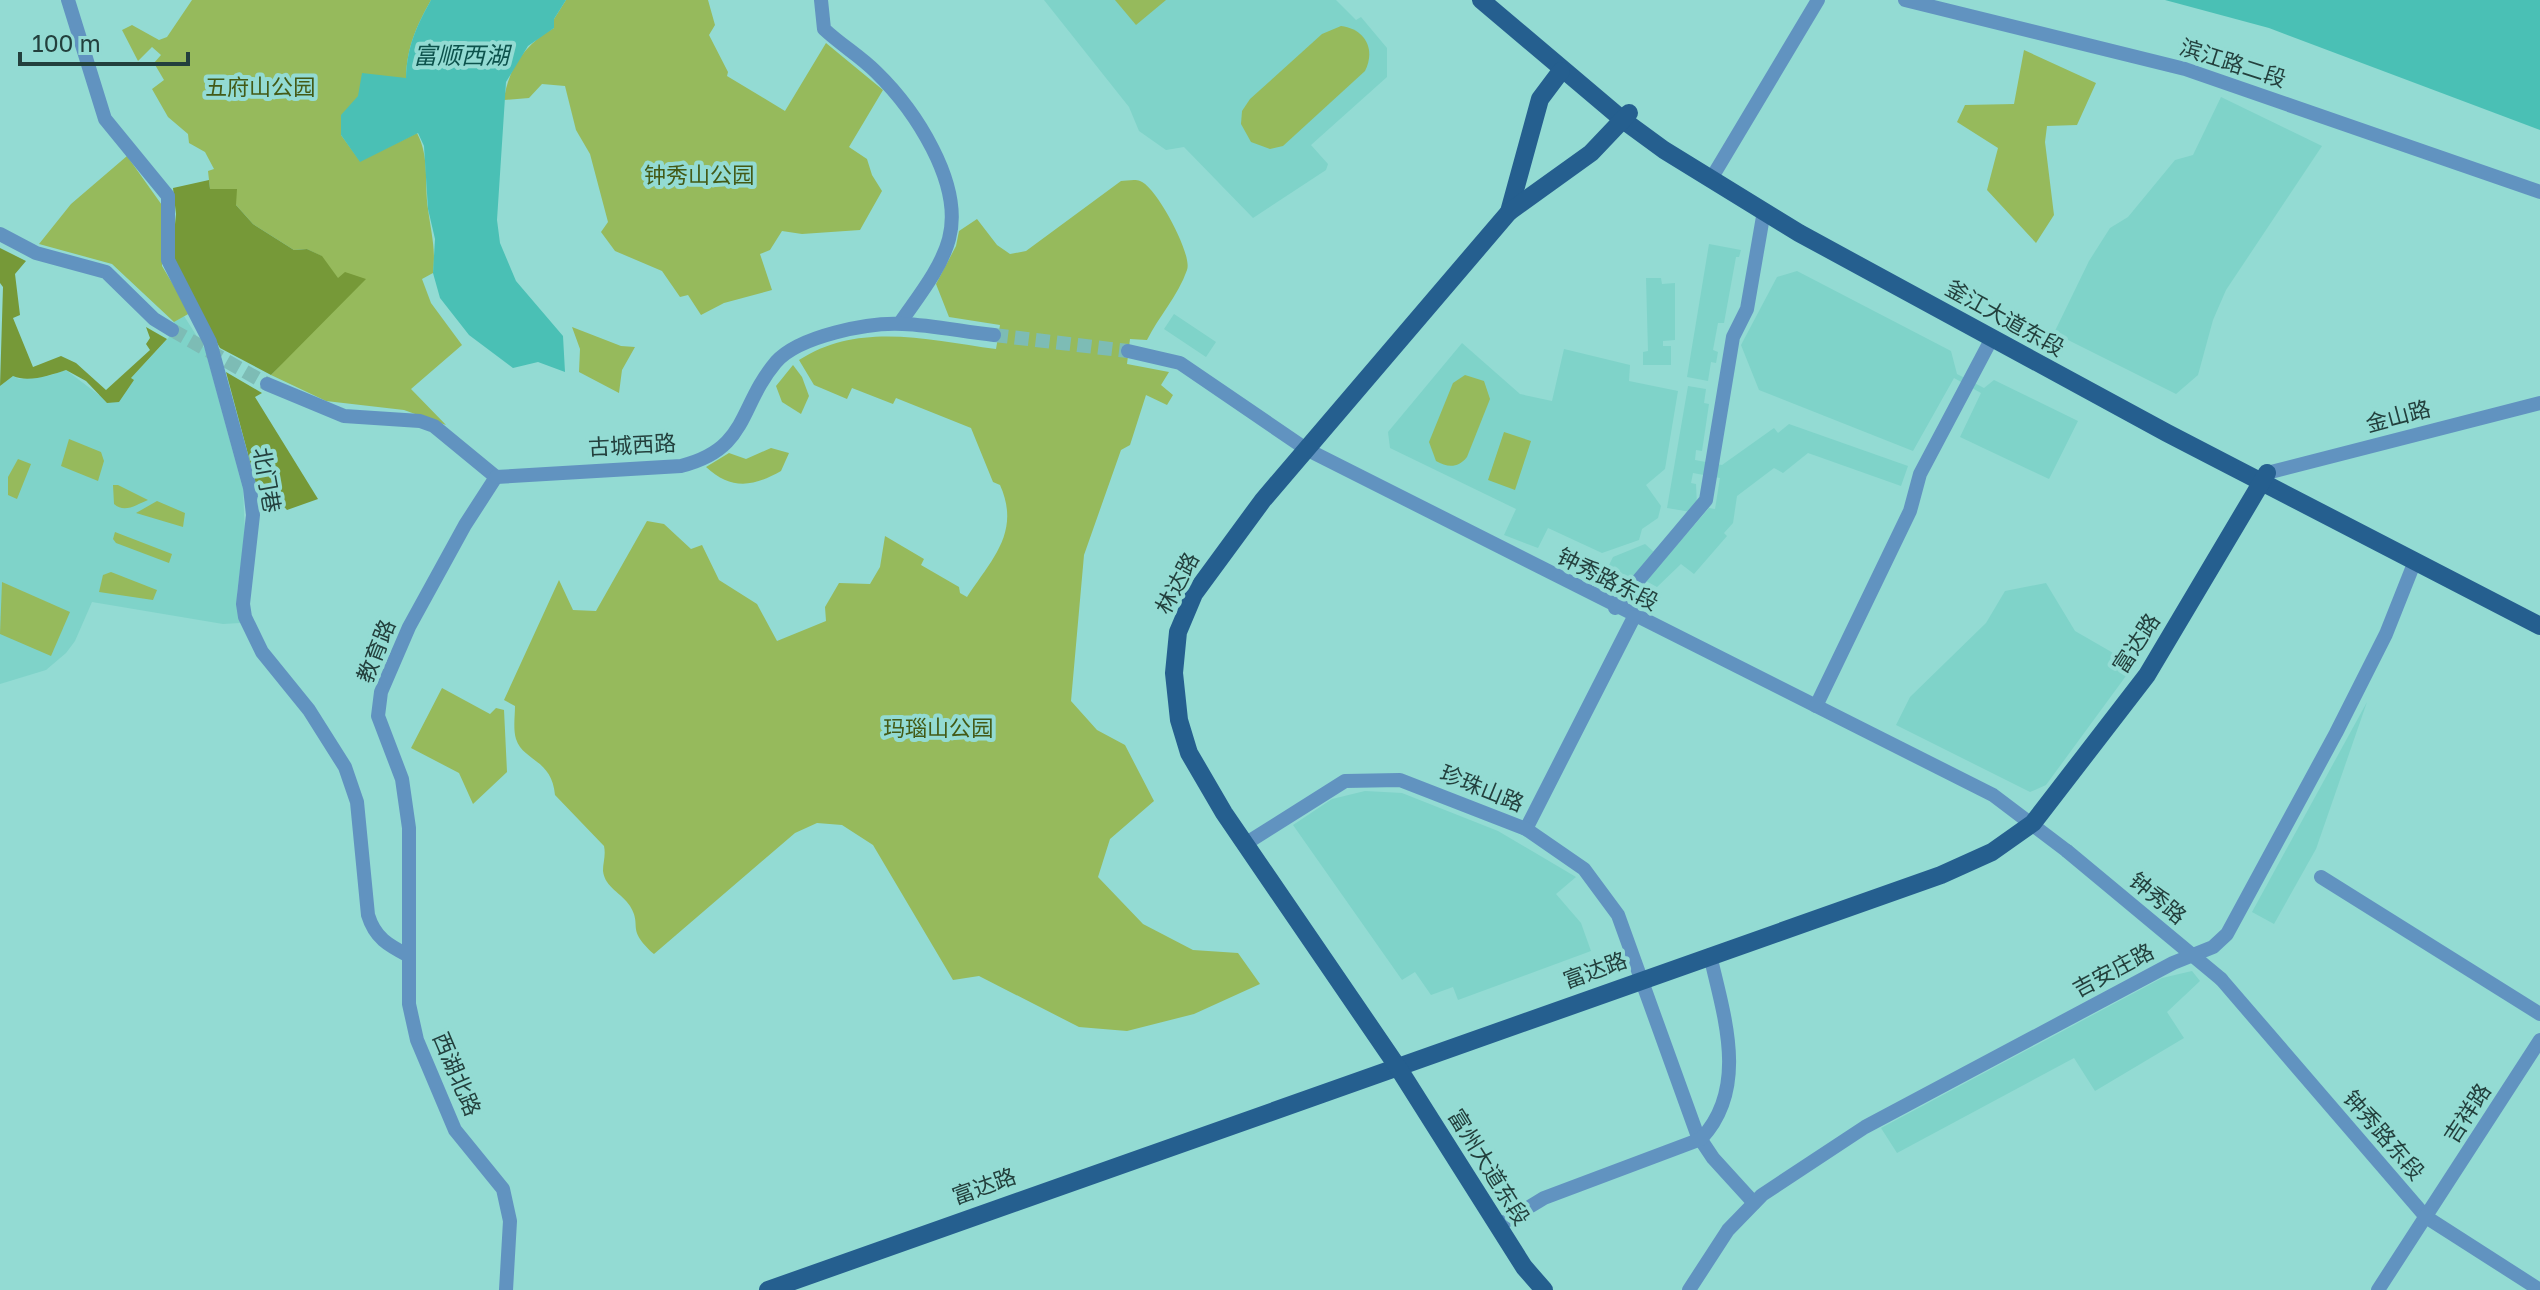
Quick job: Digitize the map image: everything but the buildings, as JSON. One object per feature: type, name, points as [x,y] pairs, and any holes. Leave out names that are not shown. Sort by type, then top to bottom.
[{"type":"main road","name":"釜江大道东段","points":[[1481,0],[1561,71],[1764,211],[1992,338],[2264,478],[2540,614]]},
{"type":"main road","name":"釜江大道东段","points":[[1496,0],[1626,117]]},
{"type":"main road","points":[[1509,212],[1540,99],[1561,71]]},
{"type":"main road","points":[[1509,212],[1591,153],[1626,117]]},
{"type":"main road","name":"釜江大道东段","points":[[1714,176],[2415,561],[2540,626]]},
{"type":"main road","name":"林达路","points":[[1397,1066],[1245,844],[1189,753],[1179,720],[1174,673],[1178,632],[1194,594],[1219,556],[1306,449],[1509,212]]},
{"type":"main road","name":"富达路","points":[[768,1290],[1941,875],[1992,852],[2033,823],[2147,675],[2264,478]]},
{"type":"main road","name":"富州大道东段","points":[[1397,1066],[1524,1267],[1544,1290]]},
{"type":"street","name":"北门巷","points":[[68,0],[105,119],[168,196],[168,260],[216,358],[250,488],[253,515],[243,604],[251,634],[309,710],[345,767],[357,802],[368,915],[373,930],[384,943],[409,956]]},
{"type":"street","points":[[821,0],[824,29],[900,96],[922,128],[947,187],[951,212],[950,238],[900,323]]},
{"type":"street","points":[[1714,176],[1818,0]]},
{"type":"street","name":"滨江路二段","points":[[1905,0],[2185,69],[2540,192]]},
{"type":"street","points":[[1615,608],[1706,500],[1733,337],[1747,309],[1764,211]]},
{"type":"street","points":[[0,234],[36,253],[106,272],[154,319],[172,330]]},
{"type":"street","name":"古城西路","points":[[496,477],[681,466],[702,461],[723,449],[740,430],[776,362],[793,347],[814,339],[900,323],[994,335]]},
{"type":"street","points":[[1816,706],[1910,511],[1920,474],[1992,338]]},
{"type":"street","name":"钟秀路东段","points":[[1128,351],[1180,363],[1201,374],[1306,449],[1615,608],[1993,795],[2067,851]]},
{"type":"street","points":[[267,384],[344,416],[420,421],[434,426],[496,477]]},
{"type":"street","name":"金山路","points":[[2264,478],[2540,403]]},
{"type":"street","name":"教育路","points":[[409,956],[409,828],[402,779],[378,716],[381,692],[432,582],[496,477]]},
{"type":"street","name":"吉安庄路","points":[[1689,1290],[1728,1230],[1754,1203],[1865,1127],[2173,963],[2213,947],[2227,934],[2351,705],[2386,634],[2415,561]]},
{"type":"street","points":[[1526,829],[1634,617]]},
{"type":"street","name":"珍珠山路","points":[[1245,844],[1345,781],[1400,780],[1526,829],[1584,869],[1618,915],[1701,1139],[1754,1203]]},
{"type":"street","name":"钟秀路","points":[[2067,851],[2221,979]]},
{"type":"street","points":[[2321,877],[2540,1014]]},
{"type":"street","points":[[1498,1226],[1544,1198],[1701,1139],[1724,1108],[1730,1072],[1724,1016],[1710,955]]},
{"type":"street","name":"西湖北路","points":[[409,956],[409,1004],[417,1040],[455,1130],[503,1189],[510,1221],[506,1290]]},
{"type":"street","name":"钟秀路东段","points":[[2221,979],[2426,1217],[2540,1290]]},
{"type":"street","name":"吉祥路","points":[[2378,1290],[2540,1040]]},
{"type":"shaded area","points":[[1044,0],[1336,0],[1356,20],[1361,17],[1387,48],[1387,77],[1311,145],[1328,164],[1326,170],[1253,218],[1184,147],[1166,150],[1139,131],[1129,107]]},
{"type":"shaded area","points":[[2221,97],[2322,146],[2226,290],[2213,320],[2198,375],[2176,394],[2054,333],[2089,261],[2110,228],[2128,217],[2175,160],[2193,155]]},
{"type":"shaded area","points":[[1709,244],[1741,250],[1739,257],[1736,257],[1724,323],[1718,323],[1713,350],[1718,352],[1716,363],[1711,362],[1708,381],[1687,377]]},
{"type":"shaded area","points":[[1797,271],[1951,351],[1957,374],[1984,388],[1994,380],[2078,421],[2049,479],[1960,437],[1981,393],[1954,378],[1913,451],[1759,390],[1741,345],[1777,277]]},
{"type":"shaded area","points":[[1646,278],[1661,278],[1662,284],[1675,283],[1675,340],[1663,341],[1663,346],[1671,346],[1671,365],[1643,365],[1643,352],[1648,351]]},
{"type":"shaded area","points":[[1174,314],[1216,342],[1206,357],[1164,329]]},
{"type":"shaded area","points":[[184,316],[205,349],[243,489],[245,534],[237,593],[240,623],[223,624],[92,602],[75,641],[66,653],[46,670],[0,684],[0,386],[13,376],[19,379],[48,376],[66,370],[99,395],[131,378],[172,334],[174,322]]},
{"type":"shaded area","points":[[1462,343],[1520,394],[1552,401],[1564,349],[1630,365],[1629,381],[1678,391],[1665,469],[1646,485],[1661,506],[1658,518],[1642,529],[1639,540],[1602,553],[1548,528],[1538,548],[1504,535],[1516,509],[1390,448],[1388,432]]},
{"type":"shaded area","points":[[1688,386],[1706,389],[1704,403],[1709,404],[1702,451],[1696,450],[1695,460],[1722,465],[1774,428],[1778,433],[1789,424],[1908,466],[1901,486],[1808,453],[1783,473],[1774,468],[1737,496],[1733,523],[1724,533],[1727,536],[1694,574],[1681,564],[1657,587],[1646,581],[1709,508],[1715,509],[1720,478],[1693,473],[1691,483],[1696,484],[1697,506],[1691,512],[1667,508]]},
{"type":"shaded area","points":[[1645,544],[1655,553],[1633,579],[1608,567],[1613,557]]},
{"type":"shaded area","points":[[2046,583],[2075,631],[2134,665],[2046,785],[2030,792],[1896,725],[1910,697],[1986,623],[2005,591]]},
{"type":"shaded area","points":[[2367,702],[2316,849],[2274,924],[2252,912]]},
{"type":"shaded area","points":[[1365,791],[1402,793],[1498,831],[1576,877],[1556,894],[1581,923],[1591,951],[1458,1000],[1453,987],[1431,995],[1415,972],[1402,980],[1293,825],[1332,799]]},
{"type":"shaded area","points":[[2192,971],[2200,981],[2167,1012],[2184,1038],[2095,1091],[2074,1058],[1897,1153],[1881,1128],[2162,978]]},
{"type":"green space","name":"五府山公园","points":[[192,0],[431,0],[413,38],[406,78],[370,91],[356,100],[341,135],[360,161],[417,133],[421,142],[434,256],[433,273],[422,279],[431,303],[462,345],[411,389],[446,425],[404,410],[326,401],[271,375],[308,335],[338,279],[321,256],[307,249],[294,250],[253,224],[236,205],[210,189],[208,171],[214,169],[205,152],[189,143],[188,134],[168,117],[152,89],[164,80],[154,63],[161,55],[152,47],[138,61],[122,30],[132,25],[159,40],[167,37]]},
{"type":"green space","name":"钟秀山公园","points":[[566,0],[708,0],[715,25],[709,35],[728,72],[727,76],[785,111],[826,43],[883,90],[849,147],[867,159],[882,191],[860,230],[802,234],[782,231],[770,250],[760,254],[772,290],[724,303],[701,315],[688,295],[680,297],[662,271],[615,251],[601,232],[608,222],[590,154],[576,130],[565,86],[542,84],[529,98],[504,100],[514,67],[535,41],[554,28],[554,19]]},
{"type":"green space","points":[[1115,0],[1166,0],[1136,25]]},
{"type":"green space","points":[[1341,26],[1356,31],[1366,41],[1369,55],[1365,71],[1283,146],[1270,149],[1251,142],[1241,124],[1242,111],[1250,99],[1322,34]]},
{"type":"green space","points":[[2024,50],[2096,83],[2077,125],[2047,126],[2045,142],[2054,215],[2036,243],[1987,190],[1998,148],[1957,122],[1965,105],[2014,104]]},
{"type":"green space","points":[[127,156],[164,208],[162,266],[190,313],[174,322],[112,264],[39,244],[71,204]]},
{"type":"green space","points":[[209,180],[210,189],[237,189],[236,205],[253,224],[294,250],[307,249],[322,256],[338,278],[345,272],[366,279],[271,375],[220,348],[172,255],[176,214],[173,188]]},
{"type":"green space","name":"玛瑙山公园","points":[[1121,181],[1140,181],[1155,195],[1179,237],[1187,270],[1179,289],[1147,340],[1130,339],[1127,364],[1169,372],[1161,385],[1173,395],[1167,405],[1146,395],[1130,445],[1121,450],[1084,555],[1071,701],[1097,730],[1125,745],[1154,801],[1110,839],[1098,877],[1143,924],[1193,950],[1238,953],[1260,984],[1194,1014],[1127,1031],[1079,1027],[979,976],[953,980],[873,845],[842,825],[817,823],[795,833],[654,954],[637,933],[630,906],[604,877],[604,846],[555,795],[549,774],[520,746],[515,731],[515,706],[504,700],[559,580],[573,610],[596,611],[647,521],[664,524],[691,549],[702,545],[719,580],[757,604],[777,641],[826,621],[825,607],[839,583],[870,584],[880,567],[885,536],[924,559],[921,565],[959,587],[960,593],[967,597],[1001,544],[1007,517],[1000,485],[993,482],[971,428],[896,398],[893,404],[852,388],[847,399],[814,385],[799,360],[822,348],[870,337],[920,338],[996,349],[1000,325],[949,317],[936,284],[956,246],[959,231],[977,219],[997,245],[1010,254],[1026,251]]},
{"type":"green space","points":[[0,248],[26,261],[15,274],[20,315],[13,318],[33,367],[61,356],[76,363],[106,390],[150,350],[146,344],[150,338],[146,327],[167,339],[131,378],[134,380],[119,402],[107,403],[86,381],[66,370],[32,378],[13,376],[0,386],[3,287],[0,283]]},
{"type":"green space","points":[[572,327],[621,346],[635,347],[622,370],[619,393],[579,372],[580,349]]},
{"type":"green space","points":[[793,365],[802,377],[809,396],[801,414],[782,402],[776,386]]},
{"type":"green space","points":[[226,372],[262,393],[255,397],[318,499],[287,510],[261,481],[256,484]]},
{"type":"green space","points":[[1465,375],[1484,381],[1490,399],[1467,457],[1449,466],[1436,461],[1429,442],[1453,383]]},
{"type":"green space","points":[[1504,432],[1531,441],[1515,490],[1488,480]]},
{"type":"green space","points":[[69,439],[101,452],[104,461],[98,481],[61,466]]},
{"type":"green space","points":[[771,448],[789,453],[781,471],[752,483],[724,480],[706,467],[729,453],[746,459]]},
{"type":"green space","points":[[18,459],[31,464],[17,499],[8,495],[8,477]]},
{"type":"green space","points":[[113,485],[148,500],[131,507],[118,507],[114,504]]},
{"type":"green space","points":[[157,501],[185,513],[183,527],[136,513]]},
{"type":"green space","points":[[115,532],[172,554],[169,563],[116,543],[113,539]]},
{"type":"green space","points":[[111,572],[157,590],[153,600],[99,592],[103,575]]},
{"type":"green space","points":[[2,582],[70,612],[51,656],[0,634]]},
{"type":"green space","points":[[442,688],[490,714],[496,708],[504,710],[507,772],[473,804],[459,773],[411,748]]},
{"type":"water","name":"富顺西湖","points":[[431,0],[566,0],[554,19],[554,28],[528,46],[506,82],[497,220],[500,243],[516,281],[563,336],[565,372],[538,362],[513,368],[469,335],[440,298],[433,273],[435,239],[428,209],[424,146],[418,133],[360,162],[341,135],[341,115],[358,96],[362,73],[406,78],[413,38]]},
{"type":"water","points":[[2165,0],[2540,0],[2540,130],[2269,28]]},
{"type":"tunnel","points":[[172,330],[267,384]]},
{"type":"tunnel","points":[[994,335],[1128,351]]}]
